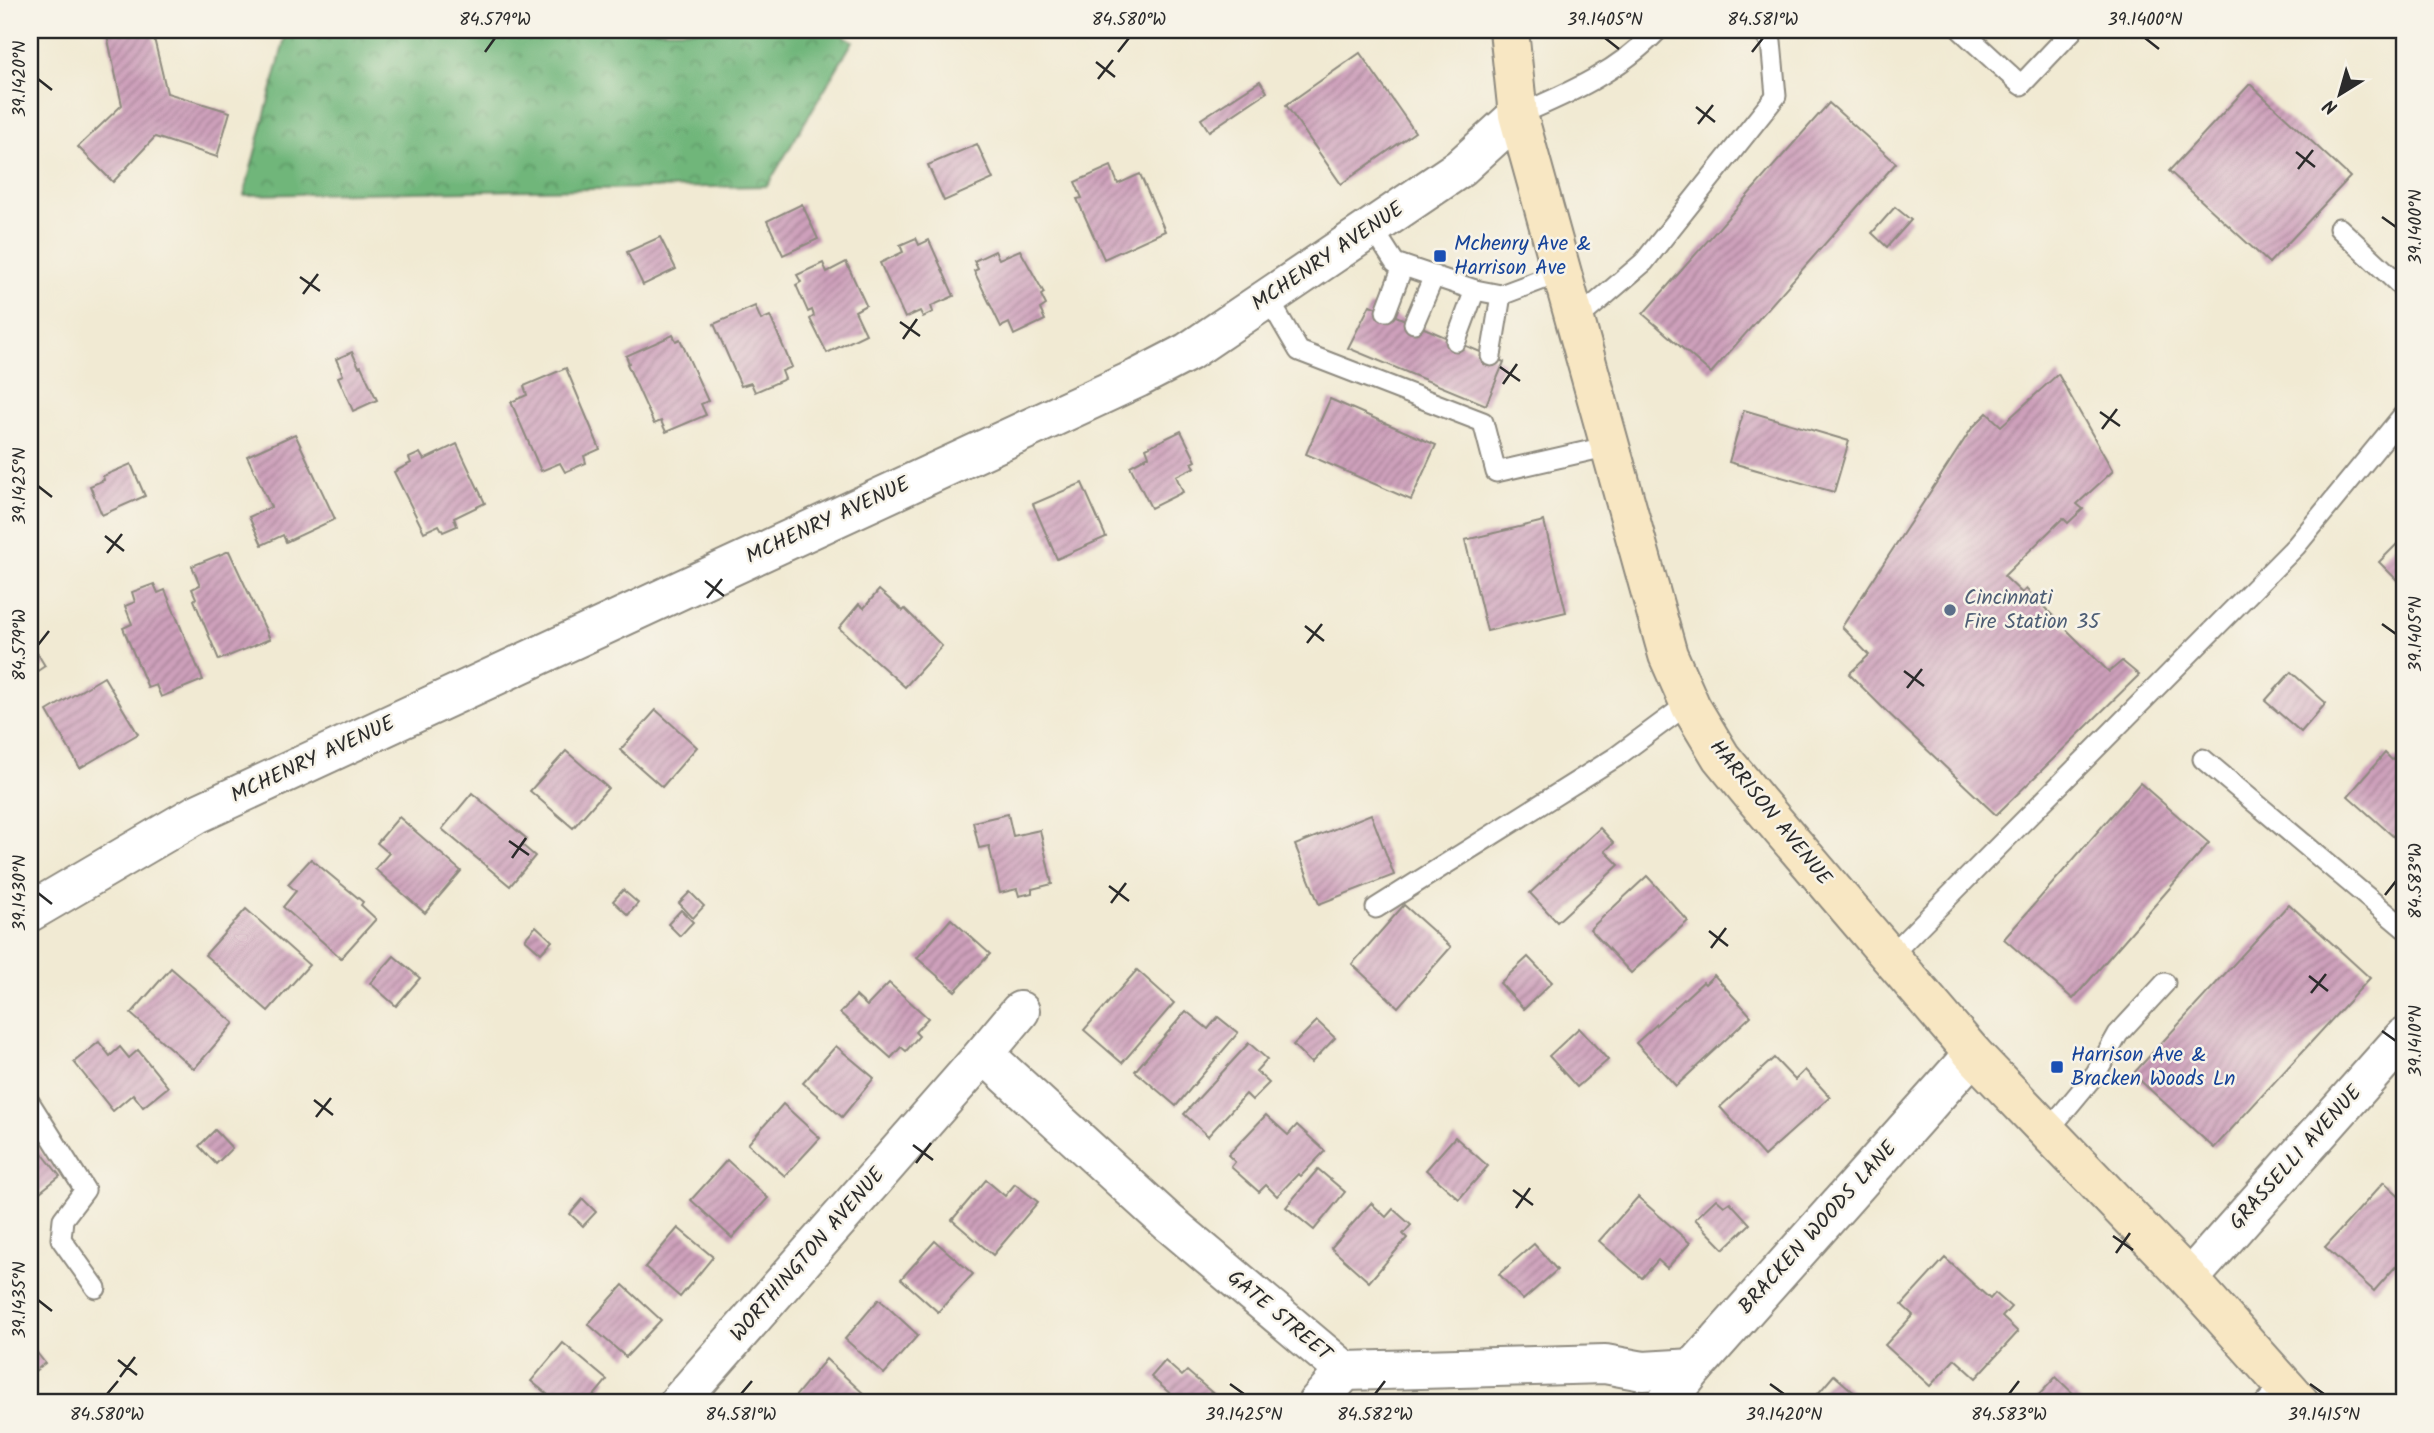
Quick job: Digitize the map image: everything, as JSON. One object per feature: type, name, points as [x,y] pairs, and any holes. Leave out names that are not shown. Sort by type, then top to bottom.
[{"type":"main road","name":"HARRISON AVENUE","points":[[1509,30],[1518,115],[1668,655],[1689,704],[1721,757],[1889,957],[1973,1054],[2189,1279],[2283,1397]]},
{"type":"street","name":"MCHENRY AVENUE","points":[[30,912],[197,814],[1138,378],[1188,352],[1460,167],[1518,115]]},
{"type":"street","name":"WORTHINGTON AVENUE","points":[[678,1403],[1020,1010]]},
{"type":"street","name":"GRASSELLI AVENUE","points":[[2189,1279],[2404,1037]]},
{"type":"street","name":"GATE STREET","points":[[984,1054],[1168,1222],[1345,1371],[1605,1364],[1643,1371],[1694,1368]]},
{"type":"street","name":"BRACKEN WOODS LANE","points":[[1666,1403],[1973,1054]]},
{"type":"street","points":[[1317,1403],[1345,1371]]},
{"type":"lane","points":[[1518,115],[1577,89],[1621,63],[1658,30]]},
{"type":"lane","points":[[1575,321],[1644,262],[1776,96],[1771,41],[1760,30]]},
{"type":"lane","points":[[1961,30],[2021,85],[2073,30]]},
{"type":"lane","points":[[1372,227],[1395,263],[1475,290],[1501,295],[1562,272]]},
{"type":"lane","points":[[2339,228],[2401,286],[2404,293]]},
{"type":"lane","points":[[1386,311],[1403,266]]},
{"type":"lane","points":[[1415,323],[1434,276]]},
{"type":"lane","points":[[1456,341],[1475,290]]},
{"type":"lane","points":[[1491,356],[1501,295]]},
{"type":"lane","points":[[1268,298],[1300,351],[1361,364],[1484,413],[1496,472],[1610,446]]},
{"type":"lane","points":[[1889,957],[2296,545],[2404,414]]},
{"type":"lane","points":[[1376,908],[1616,757],[1689,704]]},
{"type":"lane","points":[[2203,759],[2404,928]]},
{"type":"lane","points":[[2047,1132],[2096,1073],[2118,1034],[2165,983]]},
{"type":"lane","points":[[30,1103],[85,1190],[63,1219],[61,1239],[96,1287]]},
{"type":"green space","points":[[287,30],[834,30],[853,41],[767,186],[244,195]]},
{"type":"building","points":[[106,30],[152,30],[167,93],[230,112],[217,157],[155,137],[113,182],[78,147],[122,105]]},
{"type":"building","points":[[1360,53],[1415,132],[1341,184],[1286,105]]},
{"type":"building","points":[[1260,81],[1267,92],[1209,131],[1201,119]]},
{"type":"building","points":[[2250,84],[2350,177],[2269,263],[2169,171]]},
{"type":"building","points":[[1829,103],[1896,163],[1711,373],[1643,314]]},
{"type":"building","points":[[977,144],[993,179],[944,201],[928,165]]},
{"type":"building","points":[[1111,166],[1118,184],[1140,174],[1165,231],[1104,259],[1077,199],[1082,198],[1075,182]]},
{"type":"building","points":[[802,204],[818,239],[783,255],[767,221]]},
{"type":"building","points":[[1895,207],[1911,220],[1887,247],[1872,233]]},
{"type":"building","points":[[660,237],[676,269],[643,285],[627,252]]},
{"type":"building","points":[[916,238],[919,245],[929,240],[954,296],[931,306],[933,312],[923,317],[920,311],[905,318],[880,263],[903,252],[900,245]]},
{"type":"building","points":[[1020,250],[1044,293],[1041,295],[1046,305],[1040,309],[1045,320],[1014,335],[1009,323],[1001,327],[974,271],[978,269],[974,261],[995,251],[999,259]]},
{"type":"building","points":[[846,262],[866,305],[855,311],[866,334],[827,353],[810,319],[814,316],[812,310],[808,312],[796,285],[801,282],[797,275],[823,263],[827,272]]},
{"type":"building","points":[[1370,305],[1504,362],[1486,405],[1348,348]]},
{"type":"building","points":[[755,306],[761,320],[770,316],[792,367],[782,371],[785,379],[755,392],[751,383],[741,386],[714,324]]},
{"type":"building","points":[[673,335],[676,341],[680,339],[708,401],[701,404],[706,415],[666,432],[661,421],[654,424],[627,364],[629,363],[626,356]]},
{"type":"building","points":[[352,352],[377,400],[353,411],[338,377],[343,375],[336,359]]},
{"type":"building","points":[[566,368],[600,449],[584,456],[586,463],[565,472],[560,463],[541,471],[511,402],[527,395],[524,386]]},
{"type":"building","name":"Cincinnati Fire Station 35","points":[[2058,374],[2113,471],[2077,504],[2083,509],[2068,523],[2063,518],[2004,576],[2022,593],[2026,589],[2109,672],[2122,661],[2139,675],[1996,815],[1849,674],[1869,655],[1842,627],[1972,428],[1987,413],[2001,426]]},
{"type":"building","points":[[1330,399],[1436,445],[1411,500],[1306,454]]},
{"type":"building","points":[[1744,410],[1849,441],[1834,492],[1729,462]]},
{"type":"building","points":[[1181,431],[1196,461],[1192,463],[1195,467],[1176,476],[1183,492],[1151,508],[1130,466],[1149,456],[1146,448]]},
{"type":"building","points":[[295,434],[335,519],[286,542],[283,535],[262,545],[249,517],[271,507],[247,456]]},
{"type":"building","points":[[457,444],[485,503],[454,518],[457,526],[443,532],[439,525],[424,532],[394,472],[411,463],[409,458],[420,453],[424,460]]},
{"type":"building","points":[[131,464],[145,496],[102,515],[90,486],[104,480],[103,476]]},
{"type":"building","points":[[1082,483],[1106,537],[1057,559],[1033,504]]},
{"type":"building","points":[[1544,521],[1566,612],[1487,631],[1465,540]]},
{"type":"building","points":[[2399,542],[2404,548],[2404,587],[2379,562]]},
{"type":"building","points":[[229,551],[270,639],[219,660],[194,600],[196,598],[192,589],[200,585],[192,566]]},
{"type":"building","points":[[154,584],[158,593],[165,590],[203,680],[161,697],[156,685],[148,688],[123,628],[132,624],[125,606],[135,602],[132,592]]},
{"type":"building","points":[[879,590],[903,611],[905,609],[942,646],[905,687],[839,628],[859,604],[864,608]]},
{"type":"building","points":[[30,641],[45,666],[30,676]]},
{"type":"building","points":[[2291,672],[2326,703],[2301,732],[2265,701]]},
{"type":"building","points":[[104,677],[138,734],[80,768],[47,711]]},
{"type":"building","points":[[656,710],[697,747],[662,787],[620,750]]},
{"type":"building","points":[[566,751],[608,788],[573,828],[530,791]]},
{"type":"building","points":[[2385,753],[2392,760],[2396,757],[2404,764],[2404,846],[2348,796]]},
{"type":"building","points":[[2140,783],[2209,843],[2073,999],[2004,939]]},
{"type":"building","points":[[472,793],[527,839],[522,845],[535,856],[510,886],[442,829]]},
{"type":"building","points":[[1008,814],[1013,836],[1040,830],[1052,884],[1032,889],[1032,893],[1019,896],[1017,889],[1000,893],[989,846],[979,848],[973,822]]},
{"type":"building","points":[[1371,814],[1394,875],[1319,904],[1295,845]]},
{"type":"building","points":[[399,817],[461,871],[425,913],[375,869],[389,853],[377,843]]},
{"type":"building","points":[[1600,828],[1614,843],[1605,851],[1619,865],[1557,922],[1530,893]]},
{"type":"building","points":[[311,859],[363,902],[361,905],[376,919],[341,958],[283,907],[296,891],[288,884]]},
{"type":"building","points":[[1647,876],[1688,921],[1631,973],[1590,929]]},
{"type":"building","points":[[623,890],[638,903],[628,915],[613,901]]},
{"type":"building","points":[[690,892],[704,906],[693,918],[679,903]]},
{"type":"building","points":[[2289,904],[2370,978],[2214,1148],[2133,1074]]},
{"type":"building","points":[[1404,905],[1451,947],[1398,1007],[1352,964]]},
{"type":"building","points":[[246,909],[309,965],[268,1011],[205,955]]},
{"type":"building","points":[[681,910],[693,922],[680,936],[668,924]]},
{"type":"building","points":[[951,919],[990,954],[955,991],[917,958]]},
{"type":"building","points":[[536,926],[552,941],[541,953],[525,939]]},
{"type":"building","points":[[394,956],[420,978],[396,1006],[370,983]]},
{"type":"building","points":[[1528,957],[1552,982],[1524,1009],[1500,983]]},
{"type":"building","points":[[171,968],[234,1023],[194,1069],[131,1014]]},
{"type":"building","points":[[1137,970],[1174,1003],[1122,1063],[1084,1030]]},
{"type":"building","points":[[1714,975],[1751,1016],[1676,1086],[1636,1043]]},
{"type":"building","points":[[889,983],[928,1018],[915,1032],[919,1036],[906,1051],[901,1047],[891,1058],[840,1013],[856,996],[867,1006]]},
{"type":"building","points":[[1186,1011],[1208,1029],[1218,1017],[1238,1033],[1176,1106],[1135,1071]]},
{"type":"building","points":[[1317,1021],[1335,1038],[1311,1063],[1293,1045]]},
{"type":"building","points":[[1579,1028],[1608,1060],[1577,1087],[1549,1056]]},
{"type":"building","points":[[99,1042],[110,1056],[120,1047],[129,1058],[138,1050],[168,1087],[143,1107],[133,1094],[113,1111],[74,1062]]},
{"type":"building","points":[[1249,1043],[1267,1059],[1256,1071],[1269,1083],[1252,1100],[1246,1094],[1208,1136],[1184,1114]]},
{"type":"building","points":[[836,1046],[874,1078],[842,1117],[803,1083]]},
{"type":"building","points":[[1774,1058],[1795,1080],[1805,1070],[1830,1097],[1764,1156],[1720,1107]]},
{"type":"building","points":[[783,1104],[820,1138],[785,1176],[748,1144]]},
{"type":"building","points":[[1266,1115],[1288,1135],[1297,1125],[1325,1151],[1277,1196],[1266,1185],[1259,1192],[1231,1167],[1235,1162],[1228,1155]]},
{"type":"building","points":[[215,1130],[232,1148],[216,1164],[199,1146]]},
{"type":"building","points":[[1455,1137],[1488,1166],[1459,1199],[1426,1170]]},
{"type":"building","points":[[30,1138],[60,1176],[30,1200]]},
{"type":"building","points":[[727,1160],[768,1198],[732,1238],[691,1200]]},
{"type":"building","points":[[1318,1169],[1345,1192],[1314,1230],[1286,1207]]},
{"type":"building","points":[[986,1180],[1005,1196],[1015,1184],[1038,1202],[993,1255],[952,1220]]},
{"type":"building","points":[[2384,1182],[2404,1200],[2404,1257],[2374,1291],[2325,1247]]},
{"type":"building","points":[[1638,1197],[1690,1243],[1667,1268],[1658,1260],[1642,1278],[1599,1241]]},
{"type":"building","points":[[583,1199],[596,1212],[583,1226],[570,1214]]},
{"type":"building","points":[[1716,1199],[1724,1206],[1730,1202],[1750,1224],[1724,1249],[1695,1219]]},
{"type":"building","points":[[1371,1203],[1386,1217],[1393,1209],[1411,1225],[1403,1234],[1407,1238],[1369,1282],[1331,1248]]},
{"type":"building","points":[[678,1228],[713,1257],[680,1297],[645,1267]]},
{"type":"building","points":[[935,1241],[973,1274],[938,1312],[901,1279]]},
{"type":"building","points":[[1534,1244],[1557,1270],[1523,1300],[1499,1274]]},
{"type":"building","points":[[1945,1258],[1990,1299],[1995,1293],[2011,1307],[2002,1317],[2018,1332],[1976,1378],[1955,1359],[1930,1386],[1885,1345],[1913,1315],[1902,1305]]},
{"type":"building","points":[[623,1285],[661,1320],[626,1357],[588,1324]]},
{"type":"building","points":[[879,1299],[918,1335],[884,1374],[845,1339]]},
{"type":"building","points":[[563,1343],[607,1380],[588,1403],[558,1403],[531,1381]]},
{"type":"building","points":[[30,1344],[45,1363],[30,1375]]},
{"type":"building","points":[[826,1359],[864,1394],[856,1403],[798,1403],[793,1399]]},
{"type":"building","points":[[1165,1361],[1182,1376],[1187,1371],[1224,1403],[1181,1403],[1151,1377]]},
{"type":"building","points":[[1834,1375],[1866,1403],[1810,1403]]},
{"type":"building","points":[[2056,1377],[2083,1403],[2039,1403],[2035,1399]]},
{"type":"place","name":"Mchenry Ave & Harrison Ave","points":[[1440,256]]},
{"type":"place","name":"Cincinnati Fire Station 35","points":[[1950,610]]},
{"type":"place","name":"Harrison Ave & Bracken Woods Ln","points":[[2057,1067]]}]
